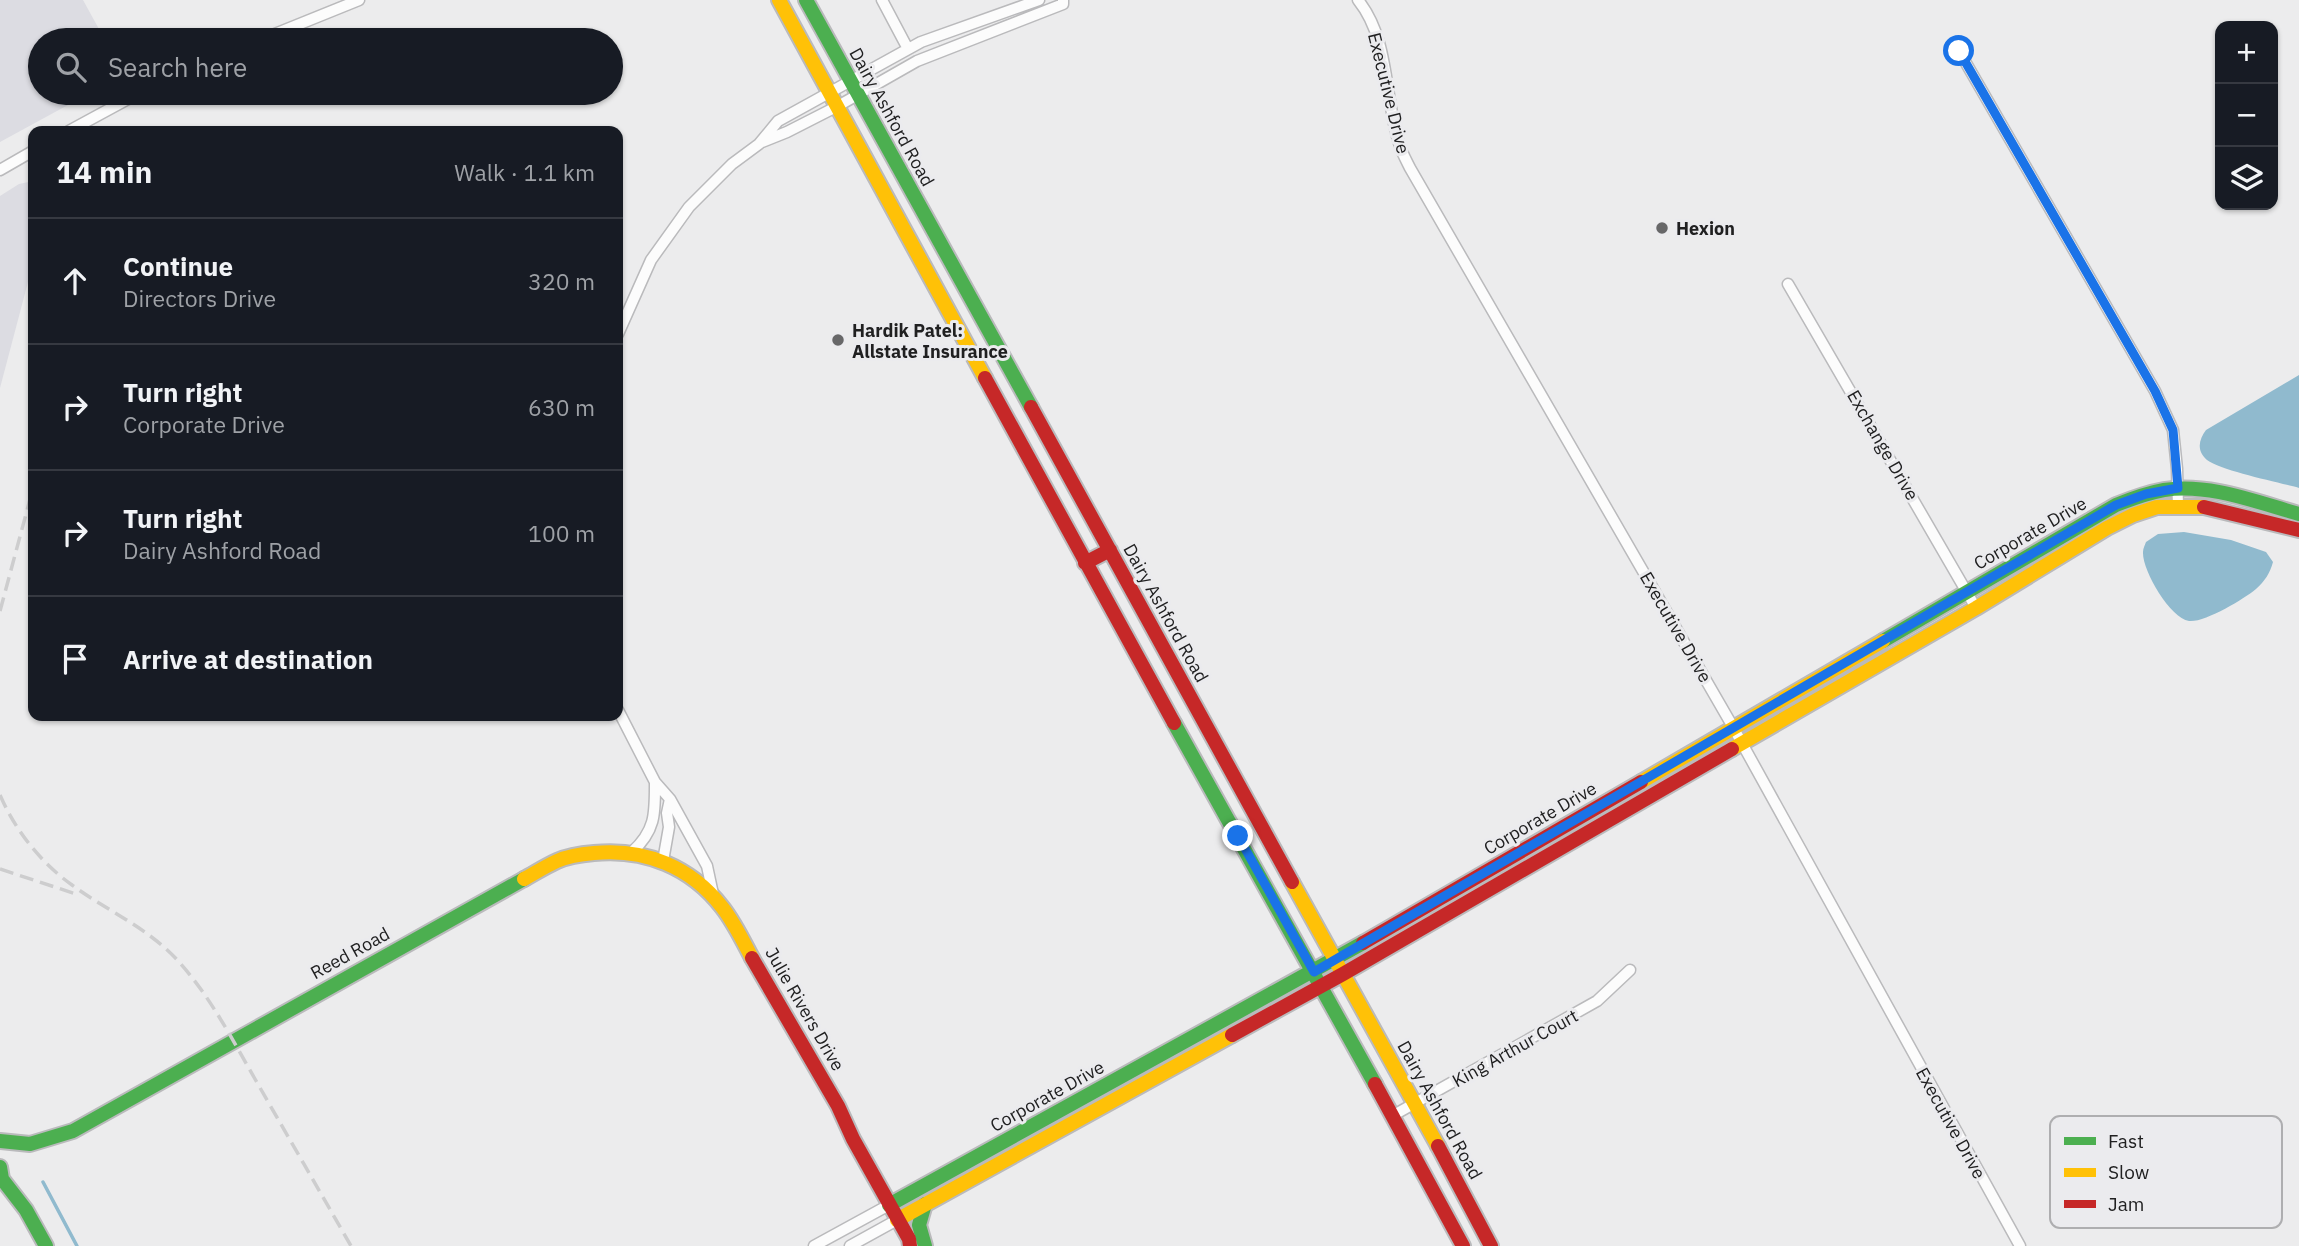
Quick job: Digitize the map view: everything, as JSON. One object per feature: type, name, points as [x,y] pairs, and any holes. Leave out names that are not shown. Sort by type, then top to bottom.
[{"type":"street","points":[[290,28],[359,0]]},
{"type":"street","points":[[779,0],[1030,463],[1322,986],[1463,1246]]},
{"type":"street","name":"Dairy Ashford Road","points":[[806,0],[1491,1246]]},
{"type":"street","points":[[882,0],[908,49]]},
{"type":"street","points":[[759,144],[778,121],[908,49],[1039,0]]},
{"type":"street","points":[[623,323],[651,260],[689,207],[732,164],[759,144],[838,106],[917,61],[1063,4],[1063,0]]},
{"type":"street","name":"Executive Drive","points":[[1358,0],[1373,25],[1380,45],[1399,143],[1410,168],[1742,742],[2020,1246]]},
{"type":"street","points":[[975,22],[980,36]]},
{"type":"street","points":[[1959,51],[2155,391],[2173,430],[2178,506]]},
{"type":"street","points":[[78,126],[117,105]]},
{"type":"street","points":[[0,170],[28,154]]},
{"type":"street","points":[[932,279],[954,268]]},
{"type":"street","name":"Exchange Drive","points":[[1788,284],[1976,608]]},
{"type":"street","points":[[1030,463],[1054,449]]},
{"type":"street","name":"Corporate Drive","points":[[814,1246],[1314,972],[2116,505],[2146,494],[2178,488],[2203,490],[2299,514]]},
{"type":"street","name":"Corporate Drive","points":[[852,1245],[1322,986],[2133,515],[2157,507],[2204,507],[2299,530]]},
{"type":"street","points":[[1085,563],[1110,550]]},
{"type":"street","name":"Julie Rivers Drive","points":[[623,720],[655,782],[670,799],[707,866],[713,895],[724,909],[807,1051],[897,1220],[913,1244]]},
{"type":"street","name":"Julie Rivers Drive","points":[[632,852],[652,828],[655,782]]},
{"type":"street","points":[[663,861],[669,827],[667,813],[670,799]]},
{"type":"street","name":"Reed Road","points":[[4,1142],[30,1144],[73,1131],[559,860],[590,852],[632,852],[682,869],[713,895]]},
{"type":"street","points":[[1428,905],[1437,920]]},
{"type":"street","name":"King Arthur Court","points":[[1392,1116],[1597,1001],[1630,970]]},
{"type":"street","points":[[1106,1086],[1115,1101]]},
{"type":"street","points":[[0,1160],[4,1142]]},
{"type":"street","points":[[0,1167],[2,1179],[19,1200],[46,1246]]},
{"type":"street","points":[[0,1190],[19,1200]]},
{"type":"street","points":[[925,1204],[919,1225],[925,1246]]},
{"type":"street","points":[[846,1229],[852,1245]]},
{"type":"shaded area","points":[[0,0],[83,0],[98,28],[28,28],[28,105],[68,105],[0,142]]},
{"type":"shaded area","points":[[28,182],[28,282],[0,388],[0,196],[19,184]]},
{"type":"water","points":[[2299,375],[2299,488],[2251,476],[2207,460],[2201,453],[2200,445],[2206,430]]},
{"type":"water","points":[[2184,532],[2231,540],[2266,552],[2273,562],[2265,580],[2224,610],[2196,621],[2182,618],[2158,592],[2147,570],[2143,552],[2146,542],[2158,534]]},
{"type":"waterway","points":[[43,1182],[77,1246]]},
{"type":"railway","points":[[0,611],[28,507]]},
{"type":"railway","points":[[0,795],[21,833],[50,867],[86,895],[155,940],[191,976],[229,1034],[351,1246]]},
{"type":"railway","points":[[0,869],[76,894]]},
{"type":"traffic: fast","points":[[806,0],[1031,407]]},
{"type":"traffic: fast","points":[[1883,641],[2116,505],[2145,494],[2181,489],[2215,491],[2299,514]]},
{"type":"traffic: fast","points":[[1174,723],[1375,1084]]},
{"type":"traffic: fast","points":[[0,1141],[30,1144],[73,1131],[524,879]]},
{"type":"traffic: fast","points":[[889,1205],[1363,943]]},
{"type":"traffic: fast","points":[[0,1167],[2,1179],[26,1210],[46,1246]]},
{"type":"traffic: fast","points":[[925,1204],[919,1225],[925,1246]]},
{"type":"traffic: slow","points":[[779,0],[985,378]]},
{"type":"traffic: slow","points":[[1732,749],[1976,608],[2107,528],[2157,507],[2204,507]]},
{"type":"traffic: slow","points":[[1641,782],[1883,641]]},
{"type":"traffic: slow","points":[[524,879],[561,859],[589,853],[613,852],[649,857],[681,871],[710,893],[730,919],[752,958]]},
{"type":"traffic: slow","points":[[1292,882],[1438,1146]]},
{"type":"traffic: slow","points":[[897,1220],[1232,1035]]},
{"type":"traffic: jam","points":[[985,378],[1174,723]]},
{"type":"traffic: jam","points":[[1031,407],[1292,882]]},
{"type":"traffic: jam","points":[[2204,507],[2299,530]]},
{"type":"traffic: jam","points":[[1085,563],[1110,550]]},
{"type":"traffic: jam","points":[[1232,1035],[1343,974],[1732,749]]},
{"type":"traffic: jam","points":[[1363,943],[1641,782]]},
{"type":"traffic: jam","points":[[752,958],[838,1106],[853,1139],[909,1239],[910,1246]]},
{"type":"traffic: jam","points":[[1375,1084],[1463,1246]]},
{"type":"traffic: jam","points":[[1438,1146],[1491,1246]]},
{"type":"place","name":"Hexion","points":[[1662,228]]},
{"type":"place","name":"Hardik Patel: Allstate Insurance","points":[[838,340]]},
{"type":"route","points":[[1238,836],[1314,972],[2116,505],[2146,494],[2178,488],[2173,430],[2155,391],[1959,51]]}]
